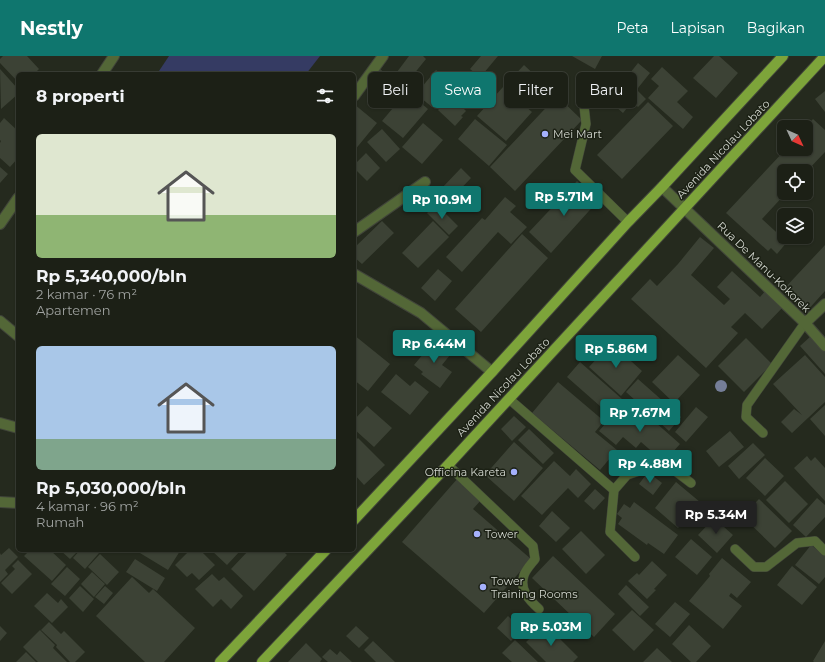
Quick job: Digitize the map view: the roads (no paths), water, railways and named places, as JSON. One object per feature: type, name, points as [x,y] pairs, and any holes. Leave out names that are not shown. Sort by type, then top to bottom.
[{"type":"main road","name":"Avenida Nicolau Lobato","points":[[356,518],[783,56]]},
{"type":"main road","name":"Avenida Nicolau Lobato","points":[[262,662],[448,465],[825,56]]},
{"type":"main road","points":[[220,662],[324,552]]},
{"type":"street","points":[[103,72],[114,56]]},
{"type":"street","points":[[356,93],[383,56]]},
{"type":"street","points":[[356,231],[426,182]]},
{"type":"street","name":"Rua De Manu-Kokorek","points":[[662,187],[805,323],[825,346]]},
{"type":"street","points":[[0,224],[16,201]]},
{"type":"street","points":[[356,275],[421,314],[492,372]]},
{"type":"street","points":[[805,323],[825,304]]},
{"type":"street","points":[[0,321],[16,334]]},
{"type":"street","points":[[0,423],[16,427]]},
{"type":"street","points":[[0,502],[16,502]]},
{"type":"lane","points":[[584,108],[586,124],[574,170],[628,222]]},
{"type":"lane","points":[[764,433],[746,417],[747,405],[805,323]]},
{"type":"lane","points":[[509,399],[614,490]]},
{"type":"lane","points":[[448,465],[533,546],[535,559],[524,575],[523,588],[529,599],[539,609]]},
{"type":"lane","points":[[635,557],[610,532],[614,490],[627,475],[654,466],[674,470],[691,484]]},
{"type":"lane","points":[[735,549],[754,567],[766,567],[797,543],[815,541],[825,551]]},
{"type":"place","name":"Mei Mart","points":[[545,134]]},
{"type":"place","name":"Officina Kareta","points":[[514,472]]},
{"type":"place","name":"Tower","points":[[477,534]]},
{"type":"place","name":"Tower Training Rooms","points":[[483,587]]}]
